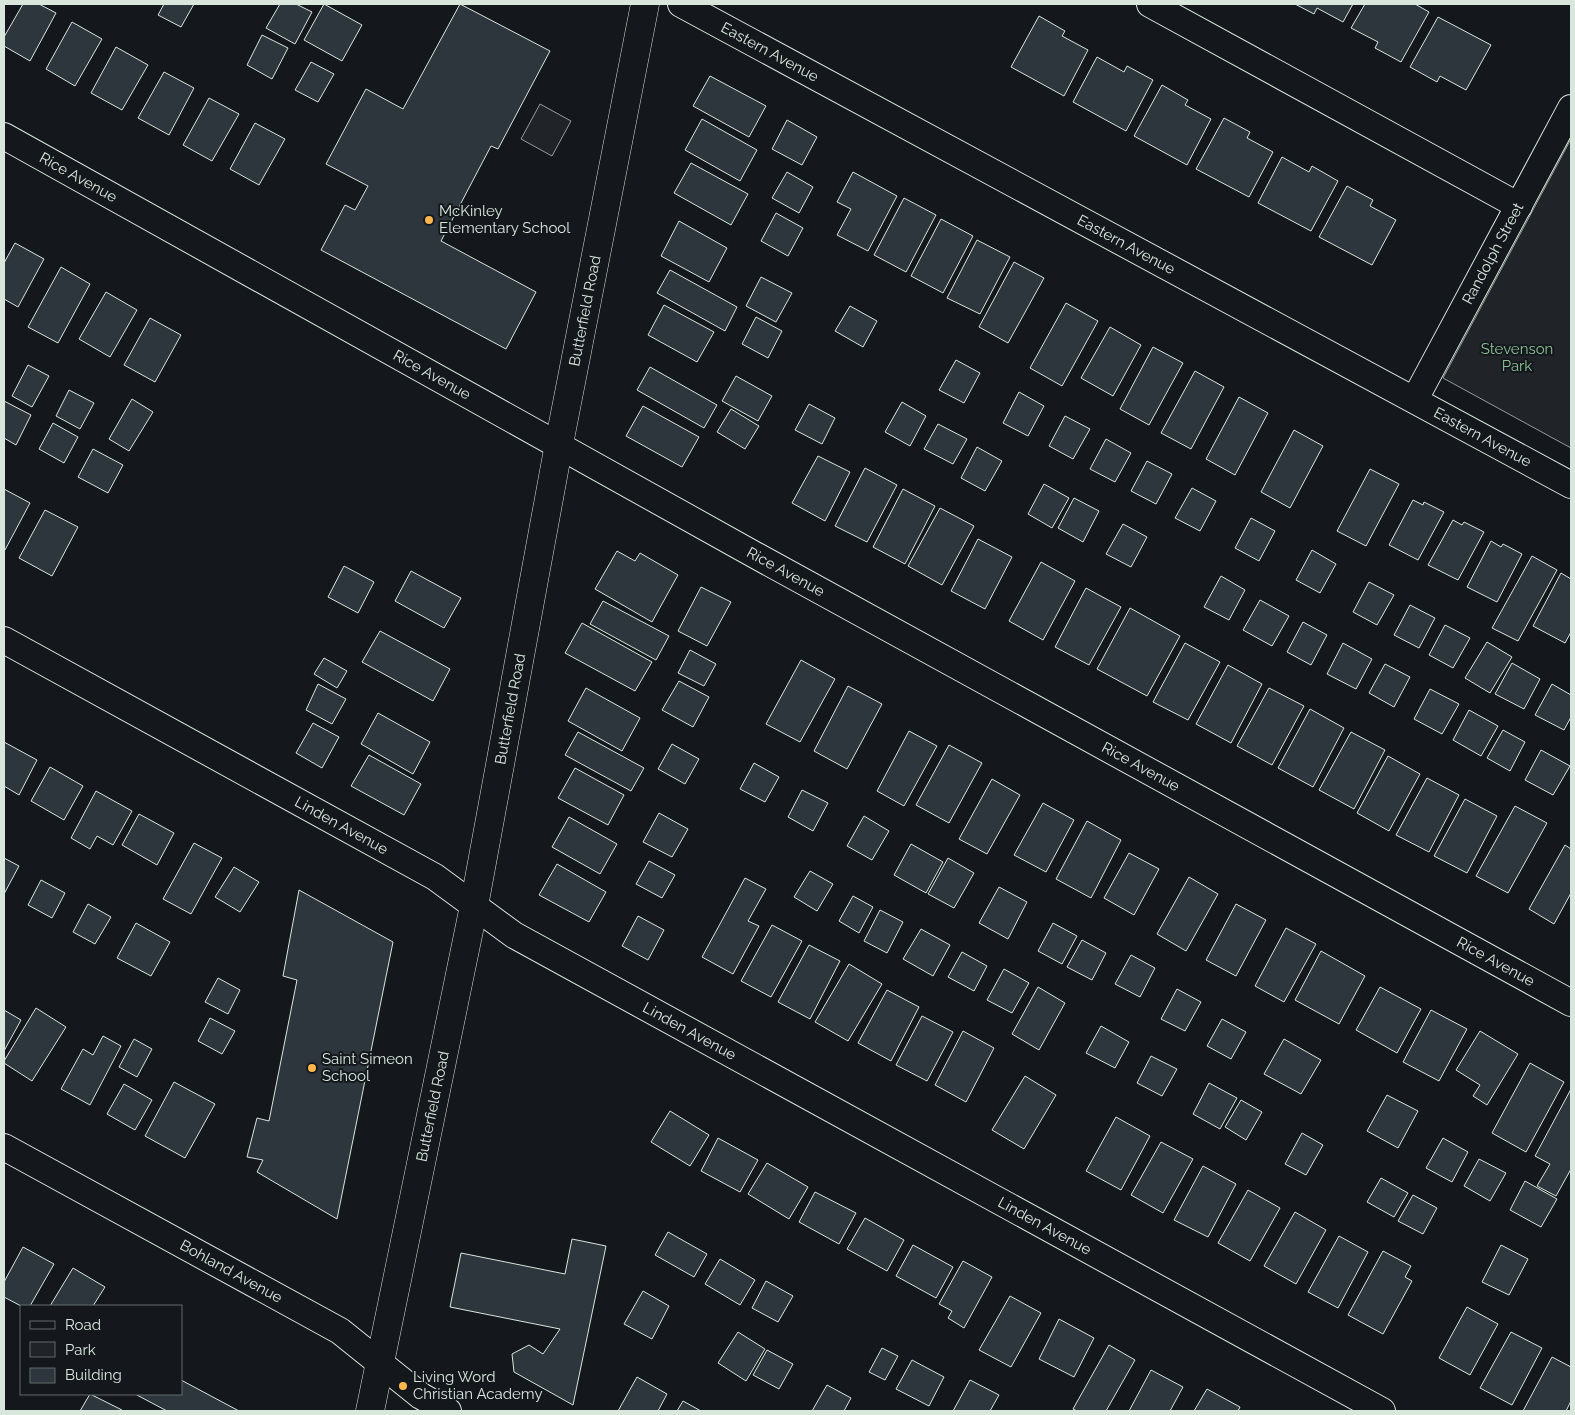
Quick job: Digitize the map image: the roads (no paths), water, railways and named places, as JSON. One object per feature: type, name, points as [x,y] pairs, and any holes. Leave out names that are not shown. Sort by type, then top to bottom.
[{"type":"main road","name":"Butterfield Road","points":[[370,1411],[474,906],[559,444],[645,4]]},
{"type":"street","name":"Eastern Avenue","points":[[682,4],[1416,399],[1571,485]]},
{"type":"street","points":[[1150,4],[1519,206]]},
{"type":"street","name":"Randolph Street","points":[[1416,399],[1571,108]]},
{"type":"street","name":"Rice Avenue","points":[[4,136],[772,564],[1571,1003]]},
{"type":"street","name":"Linden Avenue","points":[[4,640],[435,877],[514,935],[1382,1411]]},
{"type":"street","name":"Bohland Avenue","points":[[4,1147],[340,1331],[421,1396],[448,1411]]},
{"type":"place","name":"McKinley Elementary School","points":[[429,220]]},
{"type":"place","name":"Saint Simeon School","points":[[312,1068]]},
{"type":"place","name":"Living Word Christian Academy","points":[[403,1386]]},
{"type":"park label","name":"Stevenson Park","points":[[1517,358]]}]
